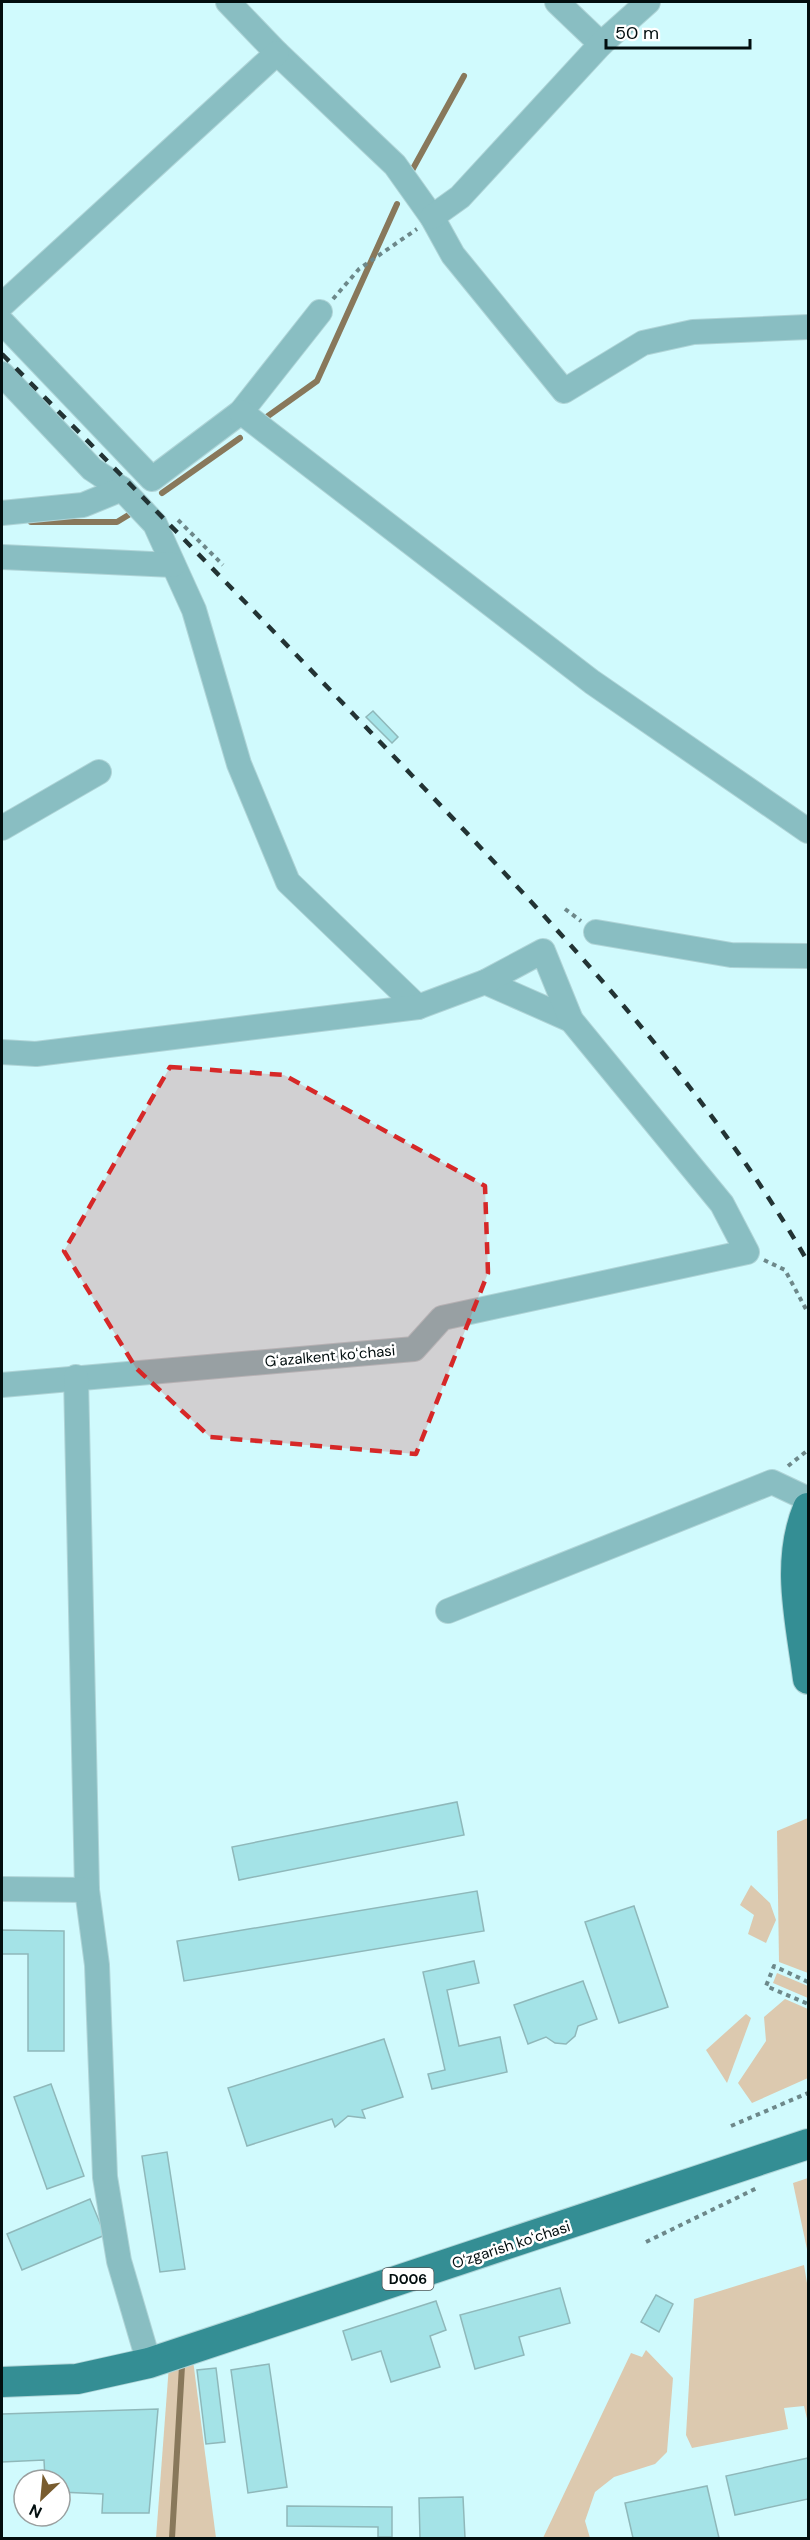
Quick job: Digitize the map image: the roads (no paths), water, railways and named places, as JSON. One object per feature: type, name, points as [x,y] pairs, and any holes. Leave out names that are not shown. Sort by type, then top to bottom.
[{"type":"main road","points":[[808,1508],[800,1535],[795,1570],[808,1679]]},
{"type":"main road","name":"Oʻzgarish koʻchasi","points":[[2,2382],[77,2379],[489,2233],[808,2124]]},
{"type":"main road","name":"Oʻzgarish koʻchasi","points":[[2,2364],[145,2354],[808,2144]]},
{"type":"street","points":[[228,2],[395,165],[432,218],[453,255],[564,391],[643,343],[693,332],[808,327]]},
{"type":"street","points":[[557,2],[601,44]]},
{"type":"street","points":[[432,218],[460,196],[601,44],[648,2]]},
{"type":"street","points":[[2,304],[278,53]]},
{"type":"street","points":[[2,322],[152,479],[241,412],[320,312]]},
{"type":"street","points":[[2,374],[92,469],[122,489],[155,524],[194,610],[239,764],[288,882],[418,1007]]},
{"type":"street","points":[[241,412],[592,682],[808,831]]},
{"type":"street","points":[[2,513],[82,505],[122,489]]},
{"type":"street","points":[[2,557],[173,565]]},
{"type":"street","points":[[2,828],[99,772]]},
{"type":"street","points":[[596,932],[731,955],[808,956]]},
{"type":"street","points":[[2,1052],[36,1054],[418,1007],[484,982],[543,951],[571,1020]]},
{"type":"street","points":[[484,982],[571,1020]]},
{"type":"street","name":"Gʻazalkent koʻchasi","points":[[2,1385],[414,1349],[442,1318],[747,1252],[722,1204],[571,1020]]},
{"type":"street","points":[[76,1377],[87,1890],[97,1965],[105,2177],[119,2261],[145,2354]]},
{"type":"street","points":[[448,1611],[772,1482],[808,1499]]},
{"type":"street","points":[[2,1889],[87,1890]]},
{"type":"waterway","points":[[410,174],[464,76]]},
{"type":"waterway","points":[[268,416],[317,381],[397,204]]},
{"type":"waterway","points":[[162,493],[240,438]]},
{"type":"waterway","points":[[31,522],[117,522],[135,511]]},
{"type":"waterway","points":[[172,2538],[182,2366]]},
{"type":"railway","points":[[2,354],[372,733],[580,956],[678,1073],[724,1134],[768,1197],[808,1262]]}]
